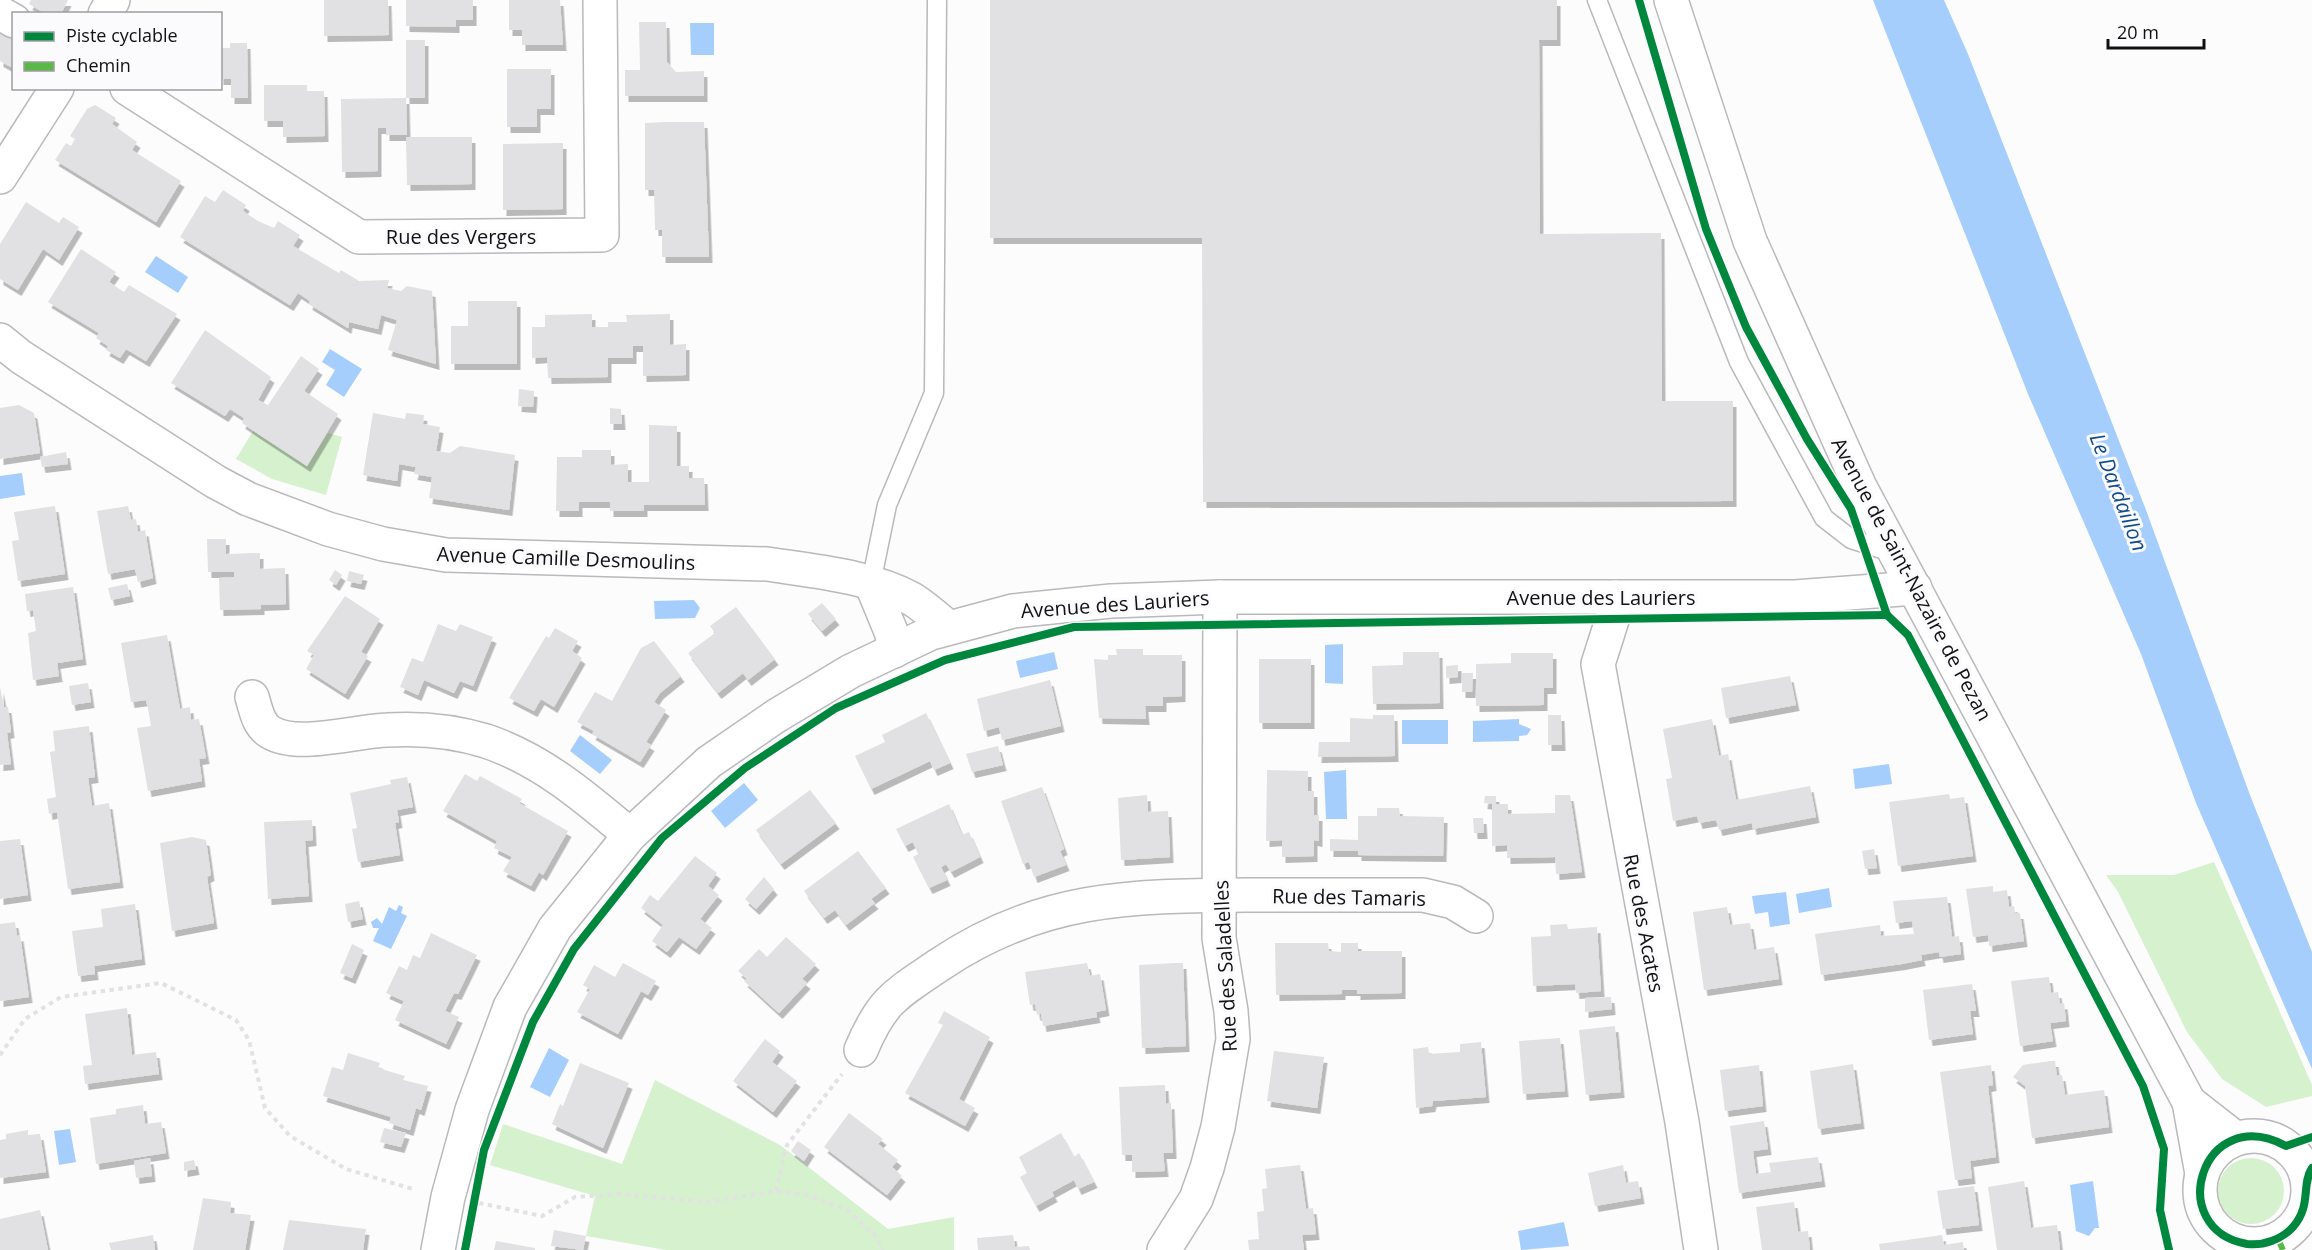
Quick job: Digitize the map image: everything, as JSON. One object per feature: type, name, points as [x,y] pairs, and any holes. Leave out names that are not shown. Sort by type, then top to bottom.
[{"type":"street","name":"Rue des Vergers","points":[[130,90],[358,237],[602,235],[600,0]]},
{"type":"street","name":"Avenue de Saint-Nazaire de Pezan","points":[[1671,0],[1750,241],[1860,487],[2189,1102],[2202,1174]]},
{"type":"street","points":[[0,177],[56,90]]},
{"type":"street","name":"Avenue Camille Desmoulins","points":[[7,351],[248,499],[317,525],[383,544],[446,555],[482,558],[766,564],[871,583],[913,600],[950,628]]},
{"type":"street","points":[[871,583],[892,634],[894,651]]},
{"type":"street","name":"Avenue des Lauriers","points":[[438,1250],[466,1200],[472,1110],[510,1007],[555,928],[630,835],[709,762],[776,716],[851,671],[931,633],[1013,611],[1112,601],[1220,597],[1795,597],[1915,588]]},
{"type":"street","name":"Rue des Saladelles","points":[[1164,1250],[1196,1199],[1207,1168],[1229,1072],[1233,1038],[1219,938],[1220,597]]},
{"type":"street","name":"Rue des Acates","points":[[1615,597],[1613,617],[1598,664],[1682,1122],[1701,1250]]},
{"type":"street","points":[[252,697],[260,723],[271,733],[289,738],[308,739],[386,730],[419,730],[452,732],[486,741],[549,770],[630,835]]},
{"type":"street","name":"Rue des Tamaris","points":[[861,1050],[873,1023],[891,997],[969,945],[1022,921],[1077,906],[1130,897],[1423,895],[1453,902],[1476,916]]},
{"type":"street","name":"Avenue de Saint-Nazaire de Pezan","points":[[2189,1102],[2235,1138]]},
{"type":"street","points":[[2253,1135],[2299,1142],[2299,1159],[2309,1172],[2309,1194],[2304,1212],[2293,1227],[2278,1239],[2249,1247],[2222,1234],[2211,1236],[2201,1199],[2202,1174],[2209,1160],[2220,1147],[2235,1138],[2253,1135]]},
{"type":"lane","points":[[871,583],[887,505],[934,393],[937,0]]},
{"type":"lane","points":[[1597,0],[1739,362],[1824,518],[1851,539],[1897,554]]},
{"type":"path","points":[[0,1055],[25,1019],[61,997],[161,982],[236,1020],[249,1040],[266,1108],[290,1136],[346,1168],[466,1200],[542,1216],[575,1197],[620,1194],[710,1202],[776,1191],[807,1195],[847,1210],[875,1235],[883,1250]]},
{"type":"path","points":[[776,1191],[787,1145],[861,1050]]},
{"type":"green space","points":[[253,431],[307,466],[328,433],[342,437],[326,495],[272,479],[236,459]]},
{"type":"green space","points":[[2214,862],[2312,1085],[2312,1096],[2266,1107],[2222,1079],[2187,1032],[2118,892],[2106,875],[2174,875]]},
{"type":"green space","points":[[655,1080],[780,1145],[888,1229],[954,1217],[954,1250],[666,1250],[586,1236],[595,1196],[490,1165],[503,1124],[622,1164]]},
{"type":"green space","points":[[2251,1158],[2264,1161],[2274,1168],[2281,1178],[2284,1191],[2281,1204],[2274,1214],[2264,1221],[2251,1224],[2238,1221],[2228,1214],[2221,1204],[2218,1191],[2221,1178],[2228,1168],[2238,1161]]},
{"type":"water","name":"Le Dardaillon","points":[[1873,0],[1944,0],[1968,54],[2146,510],[2250,795],[2312,952],[2312,1069],[2196,803],[2141,654],[2028,394]]},
{"type":"water","points":[[690,23],[714,23],[714,55],[691,55]]},
{"type":"water","points":[[156,256],[188,277],[178,293],[145,272]]},
{"type":"water","points":[[330,349],[362,369],[344,397],[326,385],[335,370],[322,362]]},
{"type":"water","points":[[22,473],[25,495],[0,499],[0,476]]},
{"type":"water","points":[[694,600],[700,608],[695,618],[655,619],[654,601]]},
{"type":"water","points":[[1343,644],[1343,684],[1325,683],[1325,645]]},
{"type":"water","points":[[1054,652],[1058,669],[1020,678],[1016,661]]},
{"type":"water","points":[[1519,719],[1519,724],[1531,729],[1527,735],[1519,736],[1519,741],[1473,742],[1473,721]]},
{"type":"water","points":[[1402,720],[1448,720],[1448,744],[1402,744]]},
{"type":"water","points":[[580,735],[612,760],[600,774],[570,751]]},
{"type":"water","points":[[1889,764],[1892,784],[1855,789],[1853,769]]},
{"type":"water","points":[[1346,770],[1347,819],[1326,819],[1324,772]]},
{"type":"water","points":[[744,783],[758,800],[725,828],[711,811]]},
{"type":"water","points":[[1829,888],[1832,907],[1799,913],[1796,894]]},
{"type":"water","points":[[1786,892],[1790,924],[1770,927],[1768,912],[1755,914],[1752,896]]},
{"type":"water","points":[[399,905],[403,907],[401,913],[407,916],[391,949],[373,941],[379,928],[373,928],[371,922],[377,918],[382,924],[389,907],[396,911]]},
{"type":"water","points":[[549,1048],[569,1060],[550,1097],[530,1087]]},
{"type":"water","points":[[70,1129],[76,1162],[59,1165],[54,1131]]},
{"type":"water","points":[[2093,1181],[2099,1228],[2095,1228],[2089,1236],[2076,1231],[2070,1185]]},
{"type":"water","points":[[1564,1222],[1569,1246],[1521,1250],[1518,1231]]},
{"type":"building","points":[[31,0],[68,0],[62,12],[43,12],[29,4]]},
{"type":"building","points":[[324,0],[388,0],[389,35],[324,36]]},
{"type":"building","points":[[406,0],[473,0],[473,20],[456,20],[456,27],[406,26]]},
{"type":"building","points":[[509,0],[560,0],[563,45],[522,45],[522,30],[509,30]]},
{"type":"building","points":[[990,0],[1557,0],[1557,40],[1539,40],[1540,234],[1661,233],[1662,401],[1733,401],[1733,501],[1203,502],[1202,238],[990,238]]},
{"type":"building","points":[[639,22],[666,22],[667,62],[676,72],[704,71],[704,96],[625,96],[625,70],[640,70]]},
{"type":"building","points":[[0,32],[12,38],[11,67],[0,61]]},
{"type":"building","points":[[406,40],[425,40],[425,98],[406,98]]},
{"type":"building","points":[[230,43],[247,43],[248,98],[231,98],[231,79],[222,79],[222,48],[230,48]]},
{"type":"building","points":[[507,69],[551,69],[551,109],[537,109],[537,127],[507,127]]},
{"type":"building","points":[[264,85],[307,85],[307,91],[324,91],[325,136],[283,137],[283,121],[264,121]]},
{"type":"building","points":[[406,98],[407,135],[386,135],[386,128],[378,128],[378,171],[342,172],[341,99]]},
{"type":"building","points":[[95,105],[116,118],[112,124],[137,142],[132,150],[181,181],[156,222],[55,160],[66,143],[71,146],[75,139],[70,136],[87,109]]},
{"type":"building","points":[[704,122],[709,257],[662,257],[662,230],[655,230],[654,190],[645,190],[645,123]]},
{"type":"building","points":[[406,137],[472,137],[472,184],[407,185]]},
{"type":"building","points":[[563,143],[563,209],[503,210],[503,144]]},
{"type":"building","points":[[223,190],[246,205],[243,211],[258,221],[274,228],[278,221],[300,235],[293,246],[339,273],[341,270],[359,281],[389,280],[387,288],[401,291],[407,286],[432,291],[436,364],[388,350],[397,320],[381,315],[378,329],[349,322],[348,328],[309,304],[310,301],[298,293],[290,305],[180,237],[205,196],[215,202]]},
{"type":"building","points":[[26,202],[59,223],[63,217],[79,227],[59,260],[43,249],[18,290],[0,279],[0,244]]},
{"type":"building","points":[[81,249],[116,272],[109,282],[124,292],[129,285],[177,314],[146,361],[126,349],[120,358],[106,350],[108,346],[96,338],[99,333],[48,302]]},
{"type":"building","points":[[468,301],[517,301],[517,364],[451,364],[451,326],[468,326]]},
{"type":"building","points":[[592,314],[592,327],[608,327],[608,322],[627,322],[626,315],[670,314],[670,345],[686,344],[686,375],[643,376],[643,346],[633,346],[633,358],[608,358],[608,377],[548,378],[547,357],[532,358],[532,327],[545,327],[545,315]]},
{"type":"building","points":[[205,330],[271,377],[258,400],[268,405],[301,356],[319,369],[304,391],[338,414],[307,466],[242,423],[244,418],[230,409],[225,416],[171,383]]},
{"type":"building","points":[[519,389],[534,391],[533,407],[518,406]]},
{"type":"building","points":[[19,405],[34,413],[40,453],[0,459],[0,408]]},
{"type":"building","points":[[610,408],[621,409],[622,424],[610,424]]},
{"type":"building","points":[[373,413],[405,419],[406,413],[424,415],[423,424],[440,427],[436,451],[450,453],[460,446],[515,455],[509,510],[429,498],[432,477],[414,474],[416,467],[399,464],[397,481],[363,475]]},
{"type":"building","points":[[649,425],[677,426],[677,466],[689,466],[689,478],[704,478],[705,505],[644,505],[644,511],[610,511],[610,502],[579,502],[579,511],[556,511],[557,457],[582,457],[582,450],[611,450],[611,465],[628,464],[628,482],[649,482]]},
{"type":"building","points":[[66,452],[68,464],[42,467],[40,457]]},
{"type":"building","points":[[55,506],[65,574],[18,581],[12,541],[19,540],[14,512]]},
{"type":"building","points":[[128,506],[131,520],[136,519],[138,532],[145,530],[153,578],[138,582],[135,569],[108,574],[97,511]]},
{"type":"building","points":[[207,539],[226,539],[226,554],[260,553],[260,569],[285,568],[286,604],[261,605],[261,609],[220,610],[219,578],[234,577],[234,572],[208,572]]},
{"type":"building","points":[[335,570],[342,575],[336,585],[329,580]]},
{"type":"building","points":[[349,571],[364,575],[361,584],[347,581]]},
{"type":"building","points":[[127,584],[130,596],[111,600],[108,588]]},
{"type":"building","points":[[73,587],[83,659],[57,663],[59,676],[33,680],[28,633],[36,631],[33,610],[27,611],[25,594]]},
{"type":"building","points":[[345,596],[380,619],[361,652],[368,656],[345,694],[306,669],[314,655],[307,651]]},
{"type":"building","points":[[822,603],[836,619],[822,631],[808,614]]},
{"type":"building","points":[[736,607],[775,659],[748,680],[743,673],[718,693],[688,653],[715,633],[710,626]]},
{"type":"building","points":[[438,624],[456,631],[460,624],[493,637],[473,686],[460,681],[454,693],[424,680],[418,695],[400,687],[412,658],[423,662]]},
{"type":"building","points":[[555,628],[578,641],[572,651],[582,658],[554,707],[541,699],[534,711],[509,698],[546,636],[549,638]]},
{"type":"building","points":[[167,635],[180,709],[190,707],[191,720],[199,719],[206,758],[199,759],[202,781],[148,791],[137,728],[151,726],[149,714],[146,700],[131,702],[121,643]]},
{"type":"building","points":[[654,641],[681,676],[660,693],[654,702],[666,710],[646,742],[651,745],[640,762],[592,734],[594,731],[577,722],[595,692],[612,701],[641,648]]},
{"type":"building","points":[[1116,649],[1143,649],[1143,655],[1182,655],[1182,696],[1163,697],[1163,706],[1145,706],[1146,719],[1099,718],[1094,659],[1108,660],[1108,655],[1117,655]]},
{"type":"building","points":[[1403,652],[1439,652],[1440,703],[1373,704],[1372,666],[1403,665]]},
{"type":"building","points":[[1511,653],[1553,653],[1553,688],[1544,688],[1544,705],[1476,706],[1476,664],[1511,663]]},
{"type":"building","points":[[1259,659],[1311,659],[1311,723],[1259,723]]},
{"type":"building","points":[[1458,665],[1458,677],[1446,678],[1446,666]]},
{"type":"building","points":[[1462,673],[1473,673],[1472,692],[1462,692]]},
{"type":"building","points":[[1790,676],[1796,705],[1726,718],[1721,688]]},
{"type":"building","points":[[1050,680],[1061,726],[1002,740],[999,727],[984,731],[977,699]]},
{"type":"building","points":[[88,683],[91,702],[72,705],[69,686]]},
{"type":"building","points":[[0,687],[4,707],[8,707],[11,732],[7,733],[11,764],[0,765]]},
{"type":"building","points":[[926,713],[950,763],[934,770],[930,761],[871,789],[855,756],[885,742],[882,735]]},
{"type":"building","points":[[1373,715],[1394,715],[1395,756],[1318,757],[1319,742],[1350,742],[1350,718],[1373,719]]},
{"type":"building","points":[[1548,715],[1561,715],[1562,745],[1548,745]]},
{"type":"building","points":[[1712,719],[1719,756],[1728,754],[1736,800],[1810,786],[1816,817],[1753,829],[1752,823],[1719,830],[1716,820],[1699,823],[1697,816],[1673,821],[1666,779],[1672,778],[1663,729]]},
{"type":"building","points":[[89,726],[95,777],[88,778],[92,806],[109,803],[120,882],[68,889],[57,812],[49,814],[47,799],[56,797],[50,752],[55,751],[53,731]]},
{"type":"building","points":[[998,746],[1003,765],[972,772],[966,754]]},
{"type":"building","points":[[1267,770],[1308,771],[1308,791],[1314,791],[1314,815],[1319,815],[1319,841],[1314,840],[1314,856],[1282,857],[1282,840],[1266,841]]},
{"type":"building","points":[[465,774],[477,781],[480,776],[522,799],[519,803],[568,831],[543,875],[539,872],[531,886],[503,871],[512,857],[494,848],[497,841],[443,811]]},
{"type":"building","points":[[407,777],[413,807],[397,810],[399,822],[395,823],[400,855],[358,862],[352,829],[357,828],[350,793],[391,784],[390,780]]},
{"type":"building","points":[[1042,787],[1064,849],[1060,851],[1066,865],[1034,877],[1029,862],[1023,864],[1001,801]]},
{"type":"building","points":[[810,790],[836,823],[781,864],[756,830]]},
{"type":"building","points":[[1949,794],[1950,799],[1964,797],[1973,856],[1898,866],[1889,802]]},
{"type":"building","points":[[1147,795],[1148,812],[1168,811],[1170,857],[1121,860],[1118,798]]},
{"type":"building","points":[[1555,795],[1570,795],[1582,872],[1556,874],[1555,857],[1507,858],[1507,845],[1492,846],[1492,804],[1484,803],[1485,796],[1496,796],[1496,804],[1508,804],[1508,814],[1555,813]]},
{"type":"building","points":[[949,804],[962,835],[969,832],[980,857],[951,872],[946,864],[941,867],[947,880],[929,888],[913,857],[918,854],[913,842],[905,846],[896,829]]},
{"type":"building","points":[[1377,808],[1399,808],[1400,816],[1444,817],[1443,856],[1358,855],[1358,851],[1330,851],[1330,839],[1358,840],[1358,816],[1377,816]]},
{"type":"building","points":[[1473,818],[1483,818],[1484,833],[1474,833]]},
{"type":"building","points":[[312,820],[313,840],[305,841],[309,896],[268,899],[264,822]]},
{"type":"building","points":[[192,837],[206,840],[211,875],[207,877],[214,923],[172,931],[160,843]]},
{"type":"building","points":[[20,839],[28,895],[0,899],[0,841]]},
{"type":"building","points":[[1874,849],[1877,868],[1865,869],[1862,851]]},
{"type":"building","points":[[858,851],[886,888],[871,899],[875,903],[846,925],[835,910],[824,918],[804,891]]},
{"type":"building","points":[[695,856],[717,873],[708,886],[719,895],[700,919],[712,928],[696,949],[679,937],[667,952],[652,941],[663,925],[641,908],[650,895],[658,901]]},
{"type":"building","points":[[764,877],[774,889],[756,909],[745,899]]},
{"type":"building","points":[[1993,886],[1993,892],[2007,890],[2009,907],[2014,906],[2015,913],[2020,913],[2024,941],[1989,946],[1988,935],[1973,937],[1966,889]]},
{"type":"building","points":[[1947,897],[1952,937],[1959,936],[1961,954],[1940,957],[1939,952],[1921,955],[1922,960],[1902,964],[1821,975],[1815,934],[1880,925],[1881,936],[1914,934],[1912,921],[1896,923],[1893,901]]},
{"type":"building","points":[[359,901],[363,919],[348,922],[345,904]]},
{"type":"building","points":[[135,904],[142,959],[94,966],[95,974],[78,976],[72,931],[103,927],[101,909]]},
{"type":"building","points":[[1727,907],[1730,925],[1750,923],[1754,950],[1774,947],[1779,979],[1704,990],[1693,912]]},
{"type":"building","points":[[15,922],[17,936],[20,935],[29,997],[0,1001],[0,924]]},
{"type":"building","points":[[1567,924],[1568,929],[1597,927],[1601,991],[1576,993],[1575,984],[1533,986],[1531,937],[1551,936],[1550,925]]},
{"type":"building","points":[[431,933],[477,955],[458,994],[454,993],[445,1011],[459,1017],[446,1044],[395,1020],[404,1001],[386,993],[399,966],[407,970],[413,955],[420,958]]},
{"type":"building","points":[[786,937],[816,964],[802,979],[807,983],[779,1013],[744,981],[747,979],[738,971],[759,949],[767,957]]},
{"type":"building","points":[[1275,943],[1328,943],[1329,951],[1341,952],[1341,943],[1358,943],[1358,951],[1402,951],[1402,993],[1357,994],[1357,990],[1342,990],[1342,994],[1276,995]]},
{"type":"building","points":[[352,944],[364,950],[352,978],[340,973]]},
{"type":"building","points":[[623,963],[656,981],[648,995],[641,991],[618,1034],[577,1012],[590,989],[583,985],[594,965],[615,977]]},
{"type":"building","points":[[1087,963],[1090,976],[1100,974],[1106,1010],[1096,1012],[1097,1017],[1043,1026],[1041,1013],[1037,1015],[1035,1004],[1030,1005],[1025,972]]},
{"type":"building","points":[[1183,963],[1186,1046],[1142,1048],[1139,965]]},
{"type":"building","points":[[2049,977],[2051,993],[2058,992],[2060,1004],[2064,1003],[2066,1021],[2050,1023],[2053,1041],[2020,1046],[2011,981]]},
{"type":"building","points":[[1972,984],[1976,1011],[1970,1011],[1973,1034],[1929,1040],[1923,990]]},
{"type":"building","points":[[1611,997],[1612,1009],[1585,1012],[1585,998]]},
{"type":"building","points":[[127,1008],[132,1055],[156,1052],[159,1074],[85,1084],[83,1066],[92,1065],[85,1014]]},
{"type":"building","points":[[944,1011],[990,1037],[959,1099],[975,1108],[965,1126],[905,1093],[943,1025],[938,1023]]},
{"type":"building","points":[[1615,1026],[1621,1092],[1586,1095],[1579,1030]]},
{"type":"building","points":[[1560,1038],[1565,1091],[1523,1094],[1519,1041]]},
{"type":"building","points":[[765,1039],[780,1051],[772,1062],[797,1081],[773,1112],[733,1081]]},
{"type":"building","points":[[1481,1042],[1486,1097],[1433,1101],[1432,1106],[1416,1108],[1413,1049],[1428,1047],[1429,1054],[1460,1052],[1460,1044]]},
{"type":"building","points":[[1274,1051],[1324,1057],[1317,1108],[1267,1101]]},
{"type":"building","points":[[348,1053],[380,1063],[378,1068],[405,1076],[403,1080],[428,1086],[421,1110],[416,1108],[410,1130],[389,1123],[391,1117],[323,1096],[332,1067],[343,1070]]},
{"type":"building","points":[[2055,1061],[2057,1076],[2062,1075],[2065,1095],[2104,1090],[2109,1127],[2032,1138],[2025,1086],[2013,1077],[2023,1065]]},
{"type":"building","points":[[580,1063],[629,1083],[603,1148],[552,1124],[560,1104],[563,1106]]},
{"type":"building","points":[[1853,1064],[1861,1123],[1818,1129],[1810,1071]]},
{"type":"building","points":[[1759,1065],[1763,1106],[1725,1111],[1720,1070]]},
{"type":"building","points":[[1991,1065],[1993,1085],[1988,1086],[1996,1157],[1970,1161],[1972,1178],[1955,1180],[1940,1072]]},
{"type":"building","points":[[1165,1085],[1166,1104],[1171,1103],[1173,1153],[1163,1153],[1165,1171],[1132,1172],[1132,1155],[1122,1155],[1119,1087]]},
{"type":"building","points":[[143,1105],[145,1124],[161,1122],[166,1153],[96,1164],[90,1118],[116,1114],[116,1109]]},
{"type":"building","points":[[849,1113],[883,1139],[878,1144],[898,1160],[892,1167],[902,1176],[887,1195],[824,1147]]},
{"type":"building","points":[[1764,1121],[1768,1149],[1753,1151],[1756,1174],[1771,1172],[1769,1163],[1818,1157],[1822,1181],[1739,1193],[1730,1126]]},
{"type":"building","points":[[384,1128],[406,1133],[401,1147],[380,1142]]},
{"type":"building","points":[[28,1130],[28,1135],[40,1134],[46,1172],[0,1178],[0,1140],[6,1139],[6,1134]]},
{"type":"building","points":[[1061,1133],[1074,1157],[1079,1153],[1094,1182],[1078,1189],[1074,1180],[1052,1192],[1054,1196],[1036,1206],[1020,1177],[1027,1173],[1019,1157]]},
{"type":"building","points":[[798,1141],[811,1150],[804,1161],[791,1151]]},
{"type":"building","points":[[150,1158],[152,1176],[136,1178],[134,1161]]},
{"type":"building","points":[[194,1160],[196,1169],[184,1171],[184,1162]]},
{"type":"building","points":[[1300,1165],[1306,1209],[1313,1208],[1316,1234],[1302,1235],[1304,1250],[1249,1250],[1248,1240],[1259,1239],[1257,1212],[1264,1211],[1262,1189],[1267,1188],[1265,1169]]},
{"type":"building","points":[[1623,1165],[1626,1183],[1638,1181],[1641,1198],[1595,1206],[1588,1173]]},
{"type":"building","points":[[2024,1181],[2031,1228],[2057,1225],[2060,1250],[1997,1250],[1988,1187]]},
{"type":"building","points":[[1974,1186],[1979,1225],[1943,1229],[1937,1191]]},
{"type":"building","points":[[203,1198],[231,1202],[230,1213],[251,1215],[245,1250],[193,1250]]},
{"type":"building","points":[[1794,1202],[1798,1232],[1808,1231],[1810,1250],[1762,1250],[1756,1207]]},
{"type":"building","points":[[40,1210],[48,1250],[0,1250],[0,1219]]},
{"type":"building","points":[[289,1220],[366,1229],[363,1250],[283,1250]]},
{"type":"building","points":[[554,1230],[586,1236],[583,1250],[551,1246]]},
{"type":"building","points":[[153,1235],[155,1250],[111,1250],[109,1243]]},
{"type":"building","points":[[1013,1235],[1015,1247],[1029,1246],[1030,1250],[978,1250],[977,1238]]},
{"type":"building","points":[[1942,1235],[1944,1245],[1963,1242],[1964,1250],[1880,1250],[1879,1244]]},
{"type":"building","points":[[496,1241],[535,1248],[535,1250],[494,1250]]},
{"type":"marked path","points":[[2278,1239],[2283,1250]]},
{"type":"cycle path","points":[[1639,0],[1706,229],[1746,327],[1807,439],[1851,509],[1887,615],[1908,635],[2143,1086],[2164,1149],[2160,1210],[2169,1250]]},
{"type":"cycle path","points":[[465,1250],[484,1150],[533,1022],[574,949],[662,838],[745,768],[836,708],[945,660],[1074,627],[1887,615]]},
{"type":"cycle path","points":[[2312,1137],[2286,1146],[2257,1137],[2233,1140],[2215,1153],[2204,1172],[2200,1195],[2206,1216],[2221,1234],[2247,1244],[2266,1243],[2278,1238],[2289,1231],[2299,1219],[2312,1168]]}]
